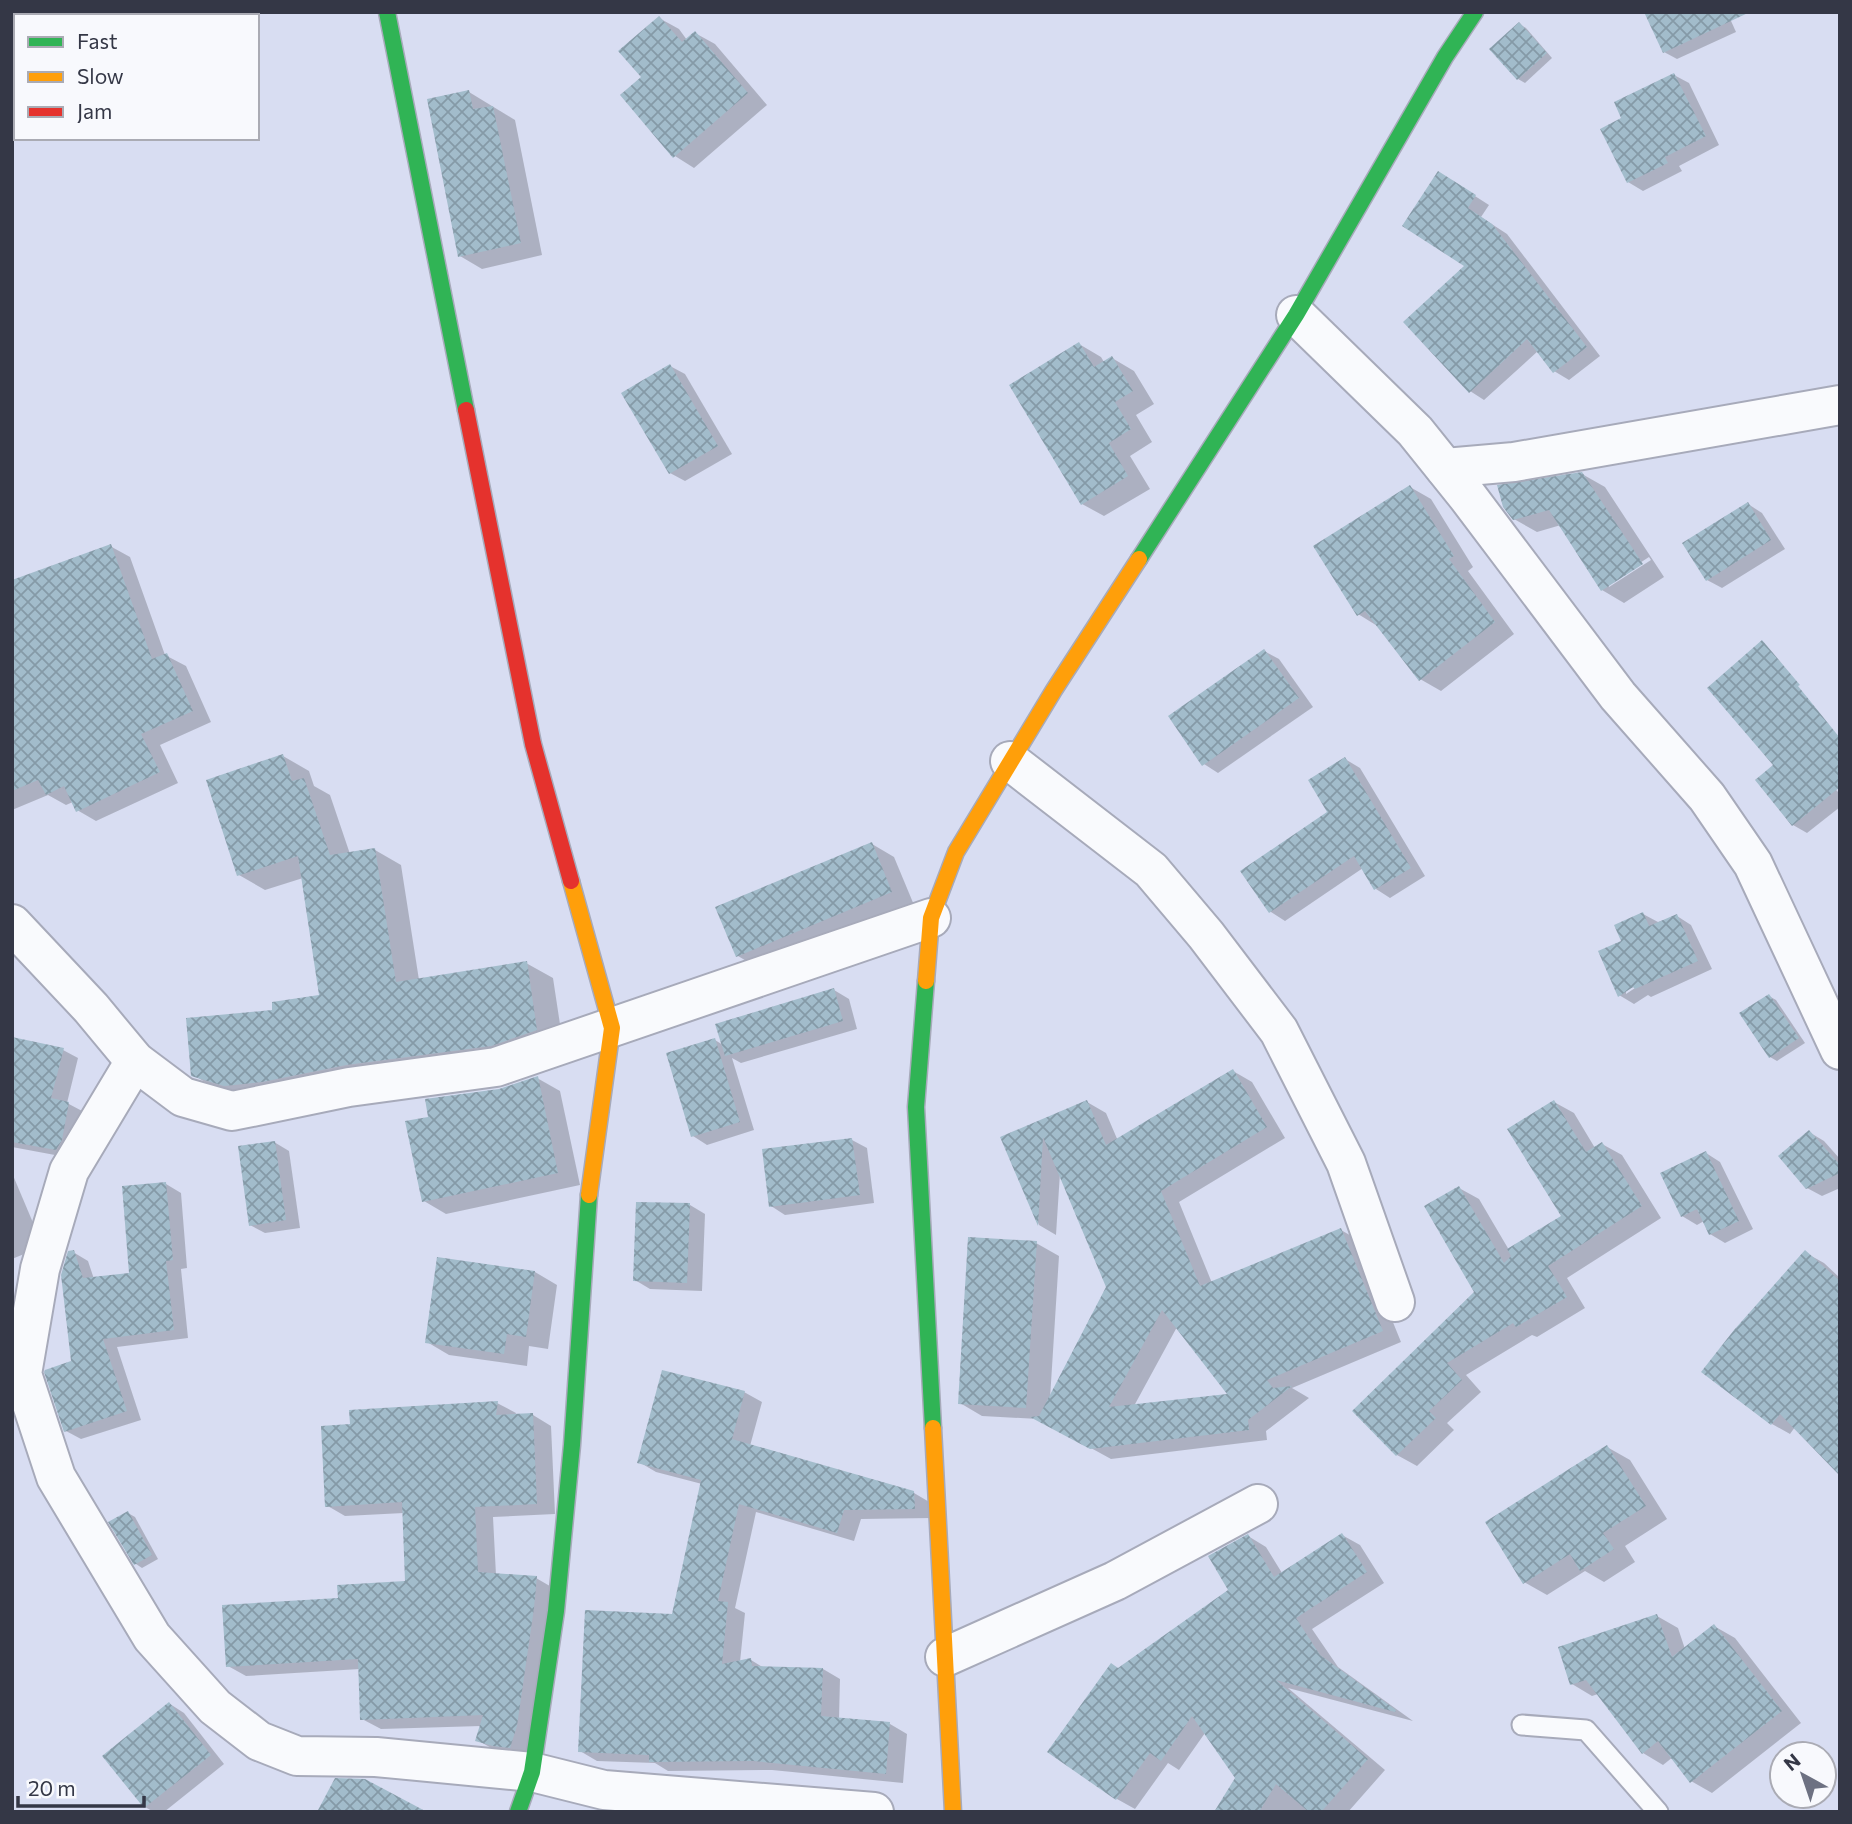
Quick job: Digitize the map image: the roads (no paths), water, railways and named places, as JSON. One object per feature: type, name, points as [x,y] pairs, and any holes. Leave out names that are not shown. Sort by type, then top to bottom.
[{"type":"street","points":[[387,12],[533,744],[611,1028],[586,1220],[572,1445],[556,1611],[532,1772],[518,1812]]},
{"type":"street","points":[[953,1812],[916,1107],[931,918],[956,852],[1010,761],[1296,315],[1445,57],[1475,12]]},
{"type":"street","points":[[1296,315],[1415,431],[1618,696],[1707,797],[1753,864],[1840,1050]]},
{"type":"street","points":[[1445,468],[1514,462],[1840,405]]},
{"type":"street","points":[[1010,761],[1151,870],[1279,1031],[1346,1163],[1395,1302]]},
{"type":"street","points":[[12,924],[91,1008],[135,1061],[183,1097],[232,1111],[349,1087],[496,1067],[931,918]]},
{"type":"street","points":[[135,1061],[69,1171],[40,1269],[22,1374],[56,1477],[152,1637],[215,1707],[259,1741],[297,1756],[376,1757],[532,1772],[604,1790],[874,1812]]},
{"type":"street","points":[[945,1657],[1115,1581],[1258,1504]]},
{"type":"lane","points":[[1522,1725],[1586,1730],[1658,1812]]}]
